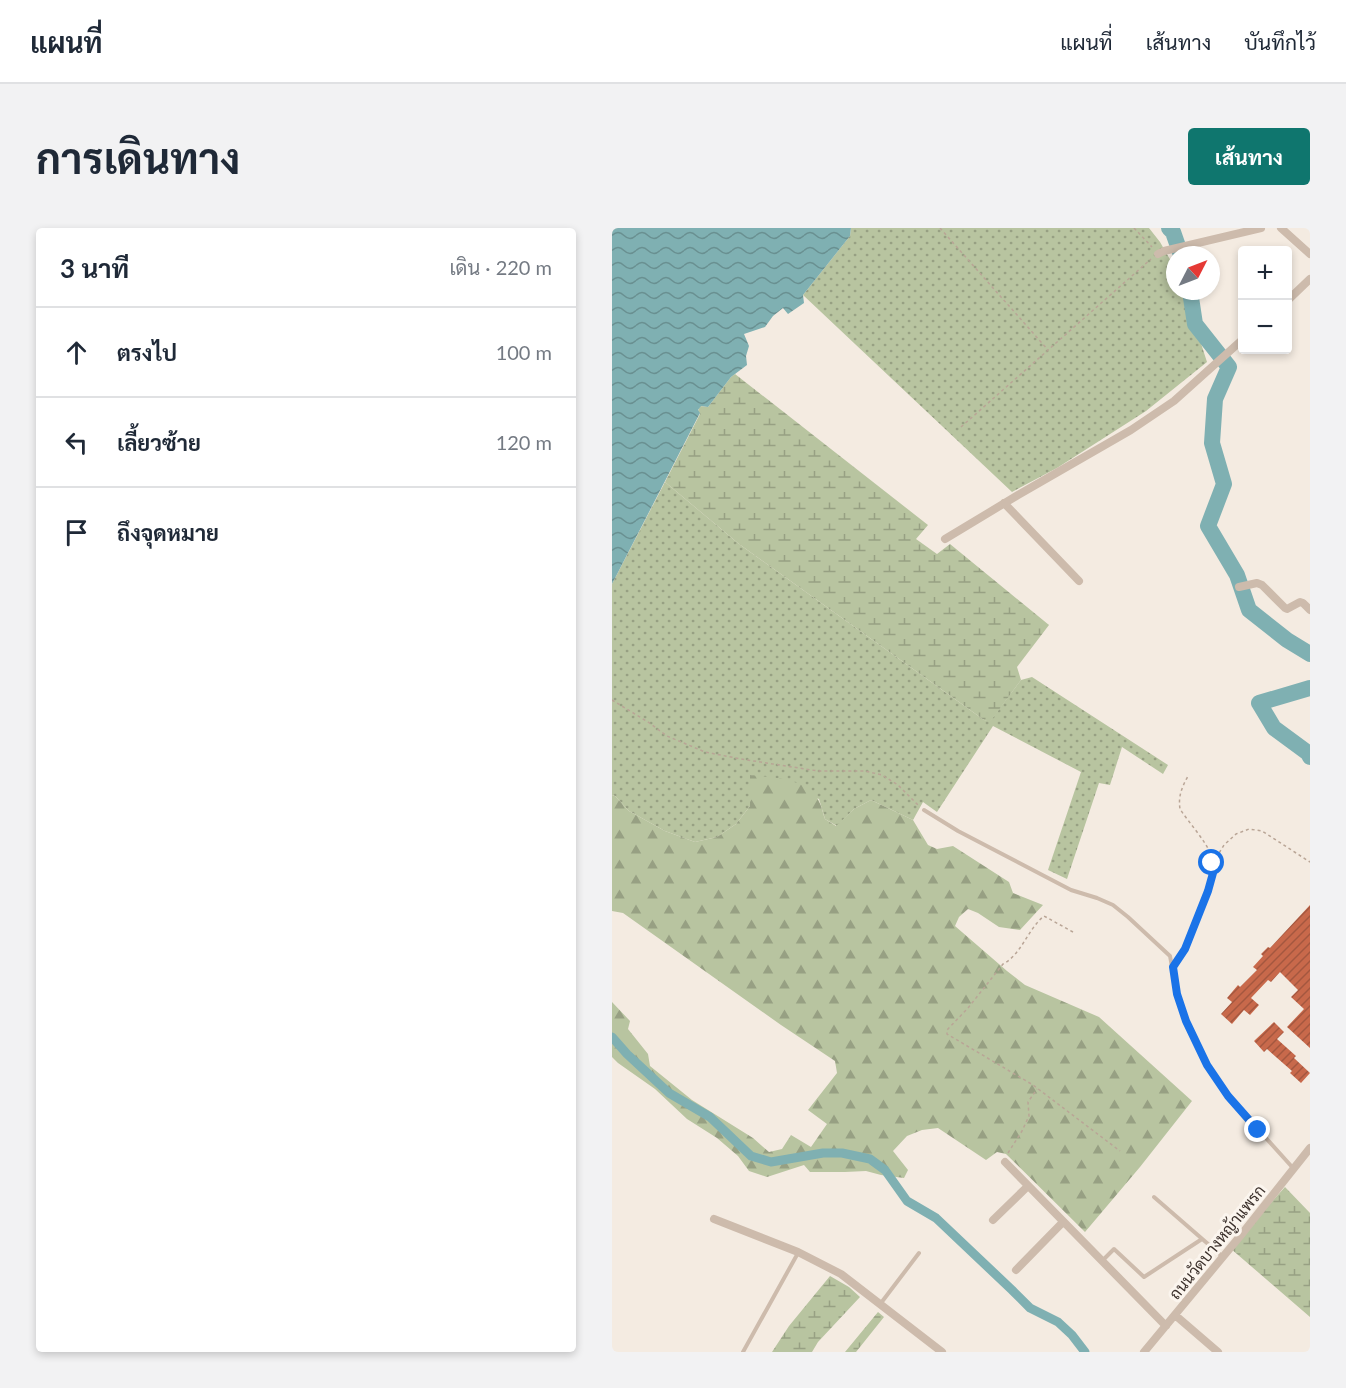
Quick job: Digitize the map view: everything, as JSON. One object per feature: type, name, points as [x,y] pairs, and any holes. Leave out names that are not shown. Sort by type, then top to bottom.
[{"type":"street","points":[[1161,252],[1262,228]]},
{"type":"street","points":[[1281,228],[1310,254]]},
{"type":"street","points":[[1292,295],[1310,279]]},
{"type":"street","points":[[945,539],[1131,430],[1174,401],[1238,344]]},
{"type":"street","points":[[1004,503],[1079,581]]},
{"type":"street","points":[[1239,587],[1257,583],[1262,585],[1285,608],[1300,602],[1310,610]]},
{"type":"street","name":"ถนนวัดบางหญ้าแพรก","points":[[1144,1352],[1310,1148]]},
{"type":"street","points":[[1005,1162],[1166,1326]]},
{"type":"street","points":[[993,1220],[1028,1186]]},
{"type":"street","points":[[714,1219],[798,1252],[841,1274],[942,1352]]},
{"type":"street","points":[[1016,1270],[1064,1222]]},
{"type":"street","points":[[1175,1315],[1218,1352]]},
{"type":"lane","points":[[924,810],[958,831],[1071,890],[1113,905],[1170,956],[1177,994],[1186,1021],[1207,1065],[1228,1096],[1294,1168]]},
{"type":"lane","points":[[1154,1197],[1223,1257]]},
{"type":"lane","points":[[1102,1261],[1114,1249],[1144,1277],[1202,1239]]},
{"type":"lane","points":[[743,1352],[798,1252]]},
{"type":"lane","points":[[881,1304],[920,1253]]},
{"type":"path","points":[[940,228],[1048,350]]},
{"type":"path","points":[[960,427],[1161,252],[1134,228]]},
{"type":"path","points":[[612,700],[667,736],[705,752],[818,771],[865,771],[882,775],[898,785],[924,810]]},
{"type":"path","points":[[1173,967],[1185,949],[1213,873],[1212,857],[1180,809],[1182,786],[1188,776]]},
{"type":"path","points":[[1212,863],[1224,845],[1236,834],[1250,829],[1262,831],[1310,862]]},
{"type":"path","points":[[1072,932],[1044,916],[1010,960],[1003,964],[947,1030],[947,1034],[1037,1088],[1120,1151]]},
{"type":"path","points":[[1005,1162],[1008,1151],[1029,1116],[1028,1102],[1037,1088]]},
{"type":"green space","points":[[851,228],[1149,228],[1166,252],[1166,300],[1187,300],[1207,362],[1146,411],[1057,468],[1012,492],[803,295],[850,236]]},
{"type":"green space","points":[[735,374],[928,525],[916,539],[937,554],[950,544],[1049,625],[1017,667],[1021,680],[990,722],[984,720],[739,544],[665,482],[700,414],[698,411],[700,406],[708,407]]},
{"type":"green space","points":[[665,482],[739,544],[984,720],[990,721],[1021,680],[1032,677],[1168,765],[1163,774],[1122,747],[1110,785],[1099,783],[1067,879],[1048,870],[1081,772],[993,726],[937,812],[923,802],[913,820],[871,800],[854,809],[837,826],[825,819],[819,799],[750,775],[750,806],[736,824],[717,837],[695,842],[665,831],[629,811],[612,795],[612,584]]},
{"type":"green space","points":[[750,775],[789,780],[807,788],[819,801],[825,819],[836,826],[854,809],[871,800],[913,820],[928,845],[937,849],[953,846],[1009,882],[1013,893],[1043,905],[1020,930],[999,927],[968,909],[959,917],[955,926],[1025,985],[1099,1017],[1192,1101],[1085,1232],[1006,1154],[997,1152],[986,1160],[938,1128],[922,1130],[907,1136],[893,1151],[908,1170],[904,1178],[866,1171],[810,1172],[804,1165],[767,1177],[749,1171],[738,1156],[717,1138],[687,1119],[655,1089],[612,1057],[612,1002],[630,1021],[628,1029],[648,1054],[650,1066],[692,1100],[753,1138],[769,1152],[782,1149],[791,1135],[811,1147],[827,1124],[808,1110],[837,1073],[835,1061],[623,913],[612,911],[612,795],[629,811],[665,831],[695,842],[717,837],[736,824],[750,806]]},
{"type":"green space","points":[[1285,1187],[1310,1213],[1310,1317],[1230,1248]]},
{"type":"green space","points":[[830,1276],[849,1287],[860,1297],[818,1342],[812,1352],[772,1352],[789,1326]]},
{"type":"green space","points":[[878,1312],[884,1317],[856,1352],[845,1352]]},
{"type":"water","points":[[612,228],[851,228],[850,236],[803,295],[804,303],[788,314],[783,308],[765,327],[744,334],[749,346],[746,356],[747,365],[731,377],[708,407],[701,406],[698,410],[700,413],[612,584]]},
{"type":"building","points":[[1310,905],[1310,1048],[1287,1027],[1304,1009],[1291,997],[1298,990],[1280,972],[1271,982],[1268,980],[1251,998],[1259,1005],[1250,1015],[1244,1010],[1232,1024],[1221,1014],[1232,1002],[1227,998],[1238,985],[1240,987],[1257,970],[1253,967],[1263,956],[1261,954],[1268,947],[1270,948]]},
{"type":"building","points":[[1274,1022],[1284,1032],[1277,1039],[1310,1073],[1301,1083],[1290,1073],[1292,1071],[1267,1049],[1264,1052],[1254,1041]]},
{"type":"waterway","points":[[1169,228],[1173,232],[1178,246]]},
{"type":"waterway","points":[[1191,300],[1195,324],[1229,367],[1215,399],[1212,443],[1224,484],[1208,526],[1237,575],[1249,610],[1287,640],[1310,654]]},
{"type":"waterway","points":[[1310,688],[1259,703],[1274,728],[1308,753],[1310,757]]},
{"type":"waterway","points":[[612,1037],[669,1093],[710,1117],[751,1156],[771,1162],[823,1153],[842,1153],[870,1159],[885,1170],[907,1201],[936,1218],[1030,1308],[1058,1322],[1085,1352]]},
{"type":"route","points":[[1212,863],[1213,873],[1208,891],[1185,949],[1173,967],[1177,994],[1186,1021],[1207,1065],[1228,1096],[1258,1130]]}]
